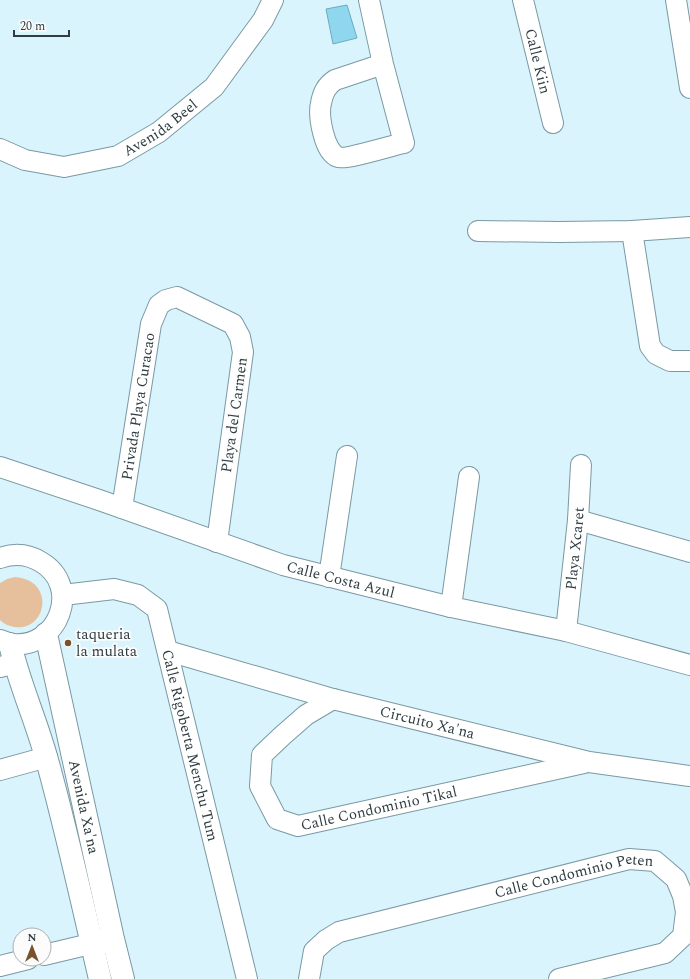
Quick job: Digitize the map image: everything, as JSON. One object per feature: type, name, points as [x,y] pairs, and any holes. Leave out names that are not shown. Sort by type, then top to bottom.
[{"type":"street","name":"Avenida Beel","points":[[0,149],[25,160],[64,168],[118,156],[158,132],[214,87],[263,20],[273,0]]},
{"type":"street","points":[[369,0],[404,143],[349,157],[338,157],[331,152],[325,141],[320,118],[320,105],[328,85],[335,80],[384,64]]},
{"type":"street","name":"Calle Kiin","points":[[523,0],[553,123]]},
{"type":"street","points":[[676,0],[688,64],[690,88]]},
{"type":"street","points":[[478,231],[632,231],[690,227]]},
{"type":"street","points":[[632,231],[650,346],[656,354],[670,361],[690,361]]},
{"type":"street","name":"Playa del Carmen","points":[[158,305],[166,300],[177,297],[233,324],[240,337],[243,352],[217,542]]},
{"type":"street","name":"Privada Playa Curacao","points":[[122,508],[151,324],[158,305]]},
{"type":"street","points":[[329,577],[347,456]]},
{"type":"street","name":"Playa Xcaret","points":[[566,631],[578,520],[581,465]]},
{"type":"street","name":"Calle Costa Azul","points":[[0,467],[122,508],[283,566],[451,607],[566,631],[690,665]]},
{"type":"street","points":[[451,607],[469,477]]},
{"type":"street","points":[[578,520],[690,552]]},
{"type":"street","points":[[0,555],[17,554],[34,557],[48,566],[58,579],[63,595],[62,610],[56,624],[46,634],[35,641],[23,644],[6,653]]},
{"type":"street","name":"Calle Rigoberta Menchu Tum","points":[[63,595],[114,589],[138,595],[157,609],[247,979]]},
{"type":"street","name":"Avenida Xa'na","points":[[46,634],[123,979]]},
{"type":"street","name":"Circuito Xa'na","points":[[168,652],[333,699],[589,762],[690,776]]},
{"type":"street","name":"Avenida Xa'na","points":[[6,653],[46,758],[61,813],[100,979]]},
{"type":"street","name":"Calle Condominio Tikal","points":[[333,699],[306,715],[262,755],[260,786],[278,819],[298,826],[589,762]]},
{"type":"street","points":[[0,770],[46,758]]},
{"type":"street","name":"Calle Condominio Peten","points":[[309,979],[314,951],[326,940],[339,932],[629,859],[655,861],[676,879],[683,896],[686,912],[683,936],[665,953],[559,979]]},
{"type":"street","points":[[52,953],[113,939]]},
{"type":"shaded area","points":[[15,577],[28,580],[37,587],[41,595],[42,605],[40,614],[34,622],[25,626],[12,627],[0,620],[0,583]]},
{"type":"water","points":[[347,5],[357,38],[333,44],[326,9]]},
{"type":"place","name":"taqueria la mulata","points":[[68,643]]}]
